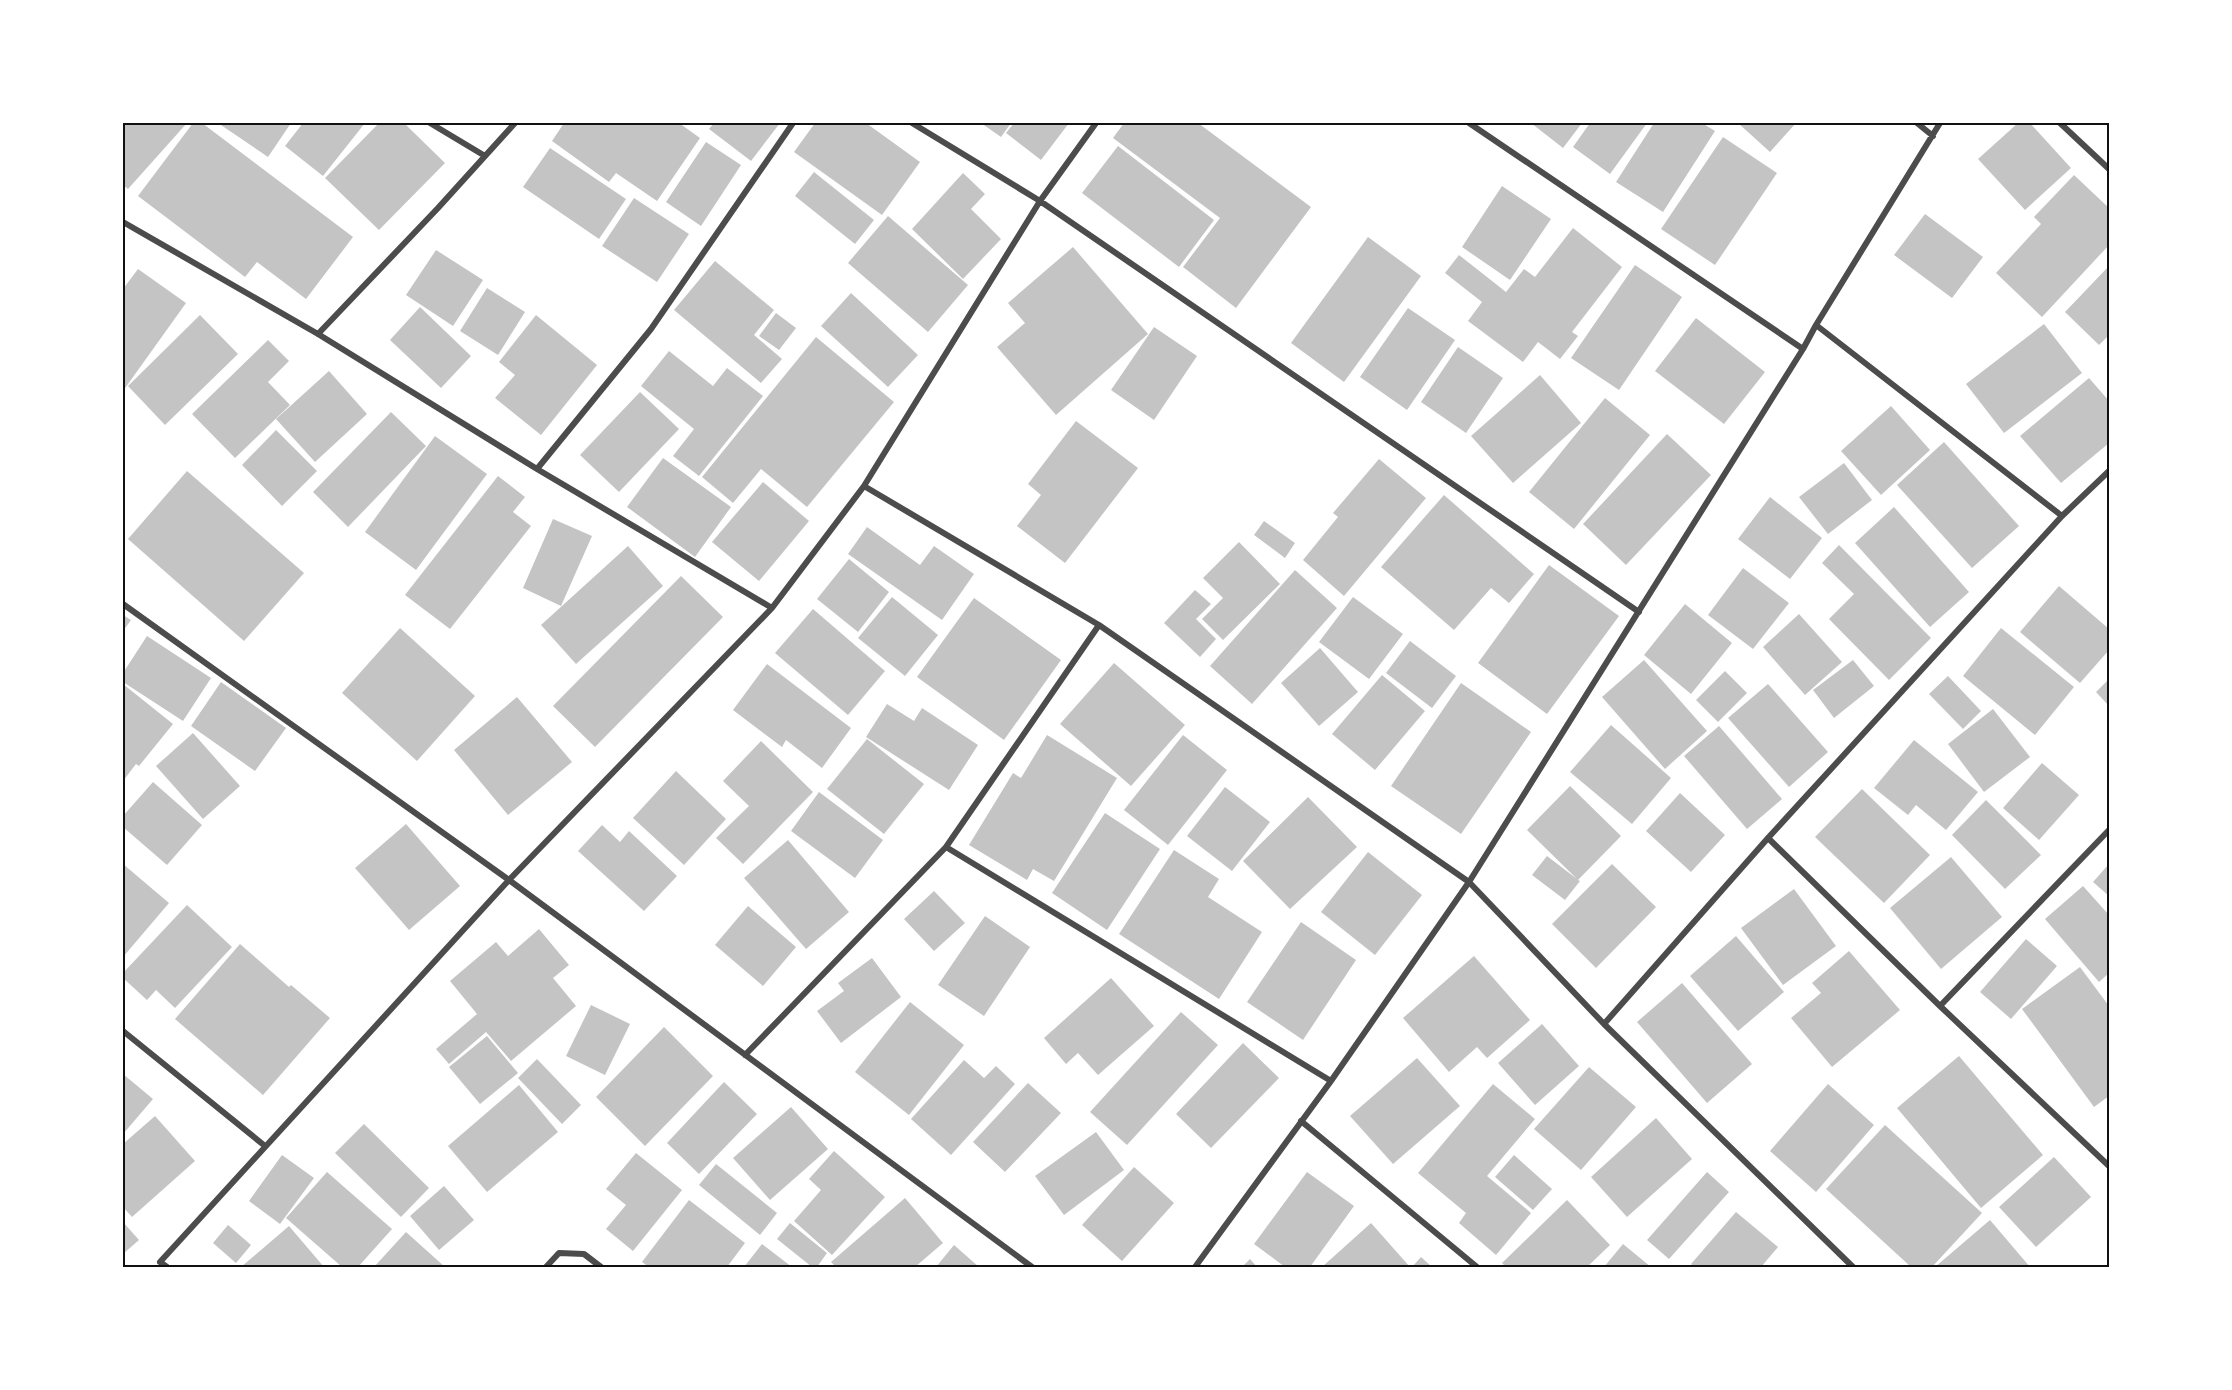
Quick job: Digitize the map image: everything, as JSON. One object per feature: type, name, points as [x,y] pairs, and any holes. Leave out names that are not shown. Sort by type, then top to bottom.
[{"type":"street","points":[[430,123],[484,156]]},
{"type":"street","points":[[318,334],[515,123]]},
{"type":"street","points":[[537,469],[651,329],[793,123]]},
{"type":"street","points":[[912,123],[1040,201],[1639,612]]},
{"type":"street","points":[[167,1267],[157,1264],[509,880],[772,608],[864,486],[1040,201],[1096,123]]},
{"type":"street","points":[[1469,123],[1803,349]]},
{"type":"street","points":[[1917,123],[1933,136]]},
{"type":"street","points":[[1195,1267],[1331,1080],[1469,882],[1803,349],[1940,123]]},
{"type":"street","points":[[2060,123],[2109,169]]},
{"type":"street","points":[[123,222],[318,334],[537,469],[772,608]]},
{"type":"street","points":[[1815,326],[2062,516]]},
{"type":"street","points":[[1604,1024],[1768,838],[2062,516],[2109,471]]},
{"type":"street","points":[[864,486],[1099,625],[1469,882],[1604,1024],[1853,1267]]},
{"type":"street","points":[[123,604],[509,880],[1032,1267]]},
{"type":"street","points":[[745,1055],[946,847],[1099,625]]},
{"type":"street","points":[[1941,1006],[2109,830]]},
{"type":"street","points":[[1768,838],[2109,1166]]},
{"type":"street","points":[[946,847],[1331,1080]]},
{"type":"street","points":[[123,1031],[265,1146]]},
{"type":"street","points":[[1301,1121],[1478,1267]]},
{"type":"street","points":[[546,1267],[559,1253],[584,1254],[601,1267]]},
{"type":"building","points":[[123,123],[187,123],[128,189],[123,185]]},
{"type":"building","points":[[193,123],[202,123],[353,237],[306,299],[257,262],[245,277],[138,196]]},
{"type":"building","points":[[218,123],[291,123],[268,157]]},
{"type":"building","points":[[303,123],[365,123],[323,176],[285,146]]},
{"type":"building","points":[[379,123],[404,123],[445,163],[379,230],[325,178]]},
{"type":"building","points":[[564,123],[679,123],[700,138],[657,201],[616,173],[609,182],[552,141]]},
{"type":"building","points":[[714,123],[780,123],[751,161],[709,129]]},
{"type":"building","points":[[815,123],[866,123],[920,162],[882,215],[794,152]]},
{"type":"building","points":[[981,123],[1011,123],[1001,137]]},
{"type":"building","points":[[1014,123],[1069,123],[1041,160],[1006,133]]},
{"type":"building","points":[[1124,123],[1198,123],[1311,207],[1236,308],[1183,267],[1220,218],[1113,138]]},
{"type":"building","points":[[1531,123],[1582,123],[1563,148]]},
{"type":"building","points":[[1590,123],[1647,123],[1610,174],[1573,147]]},
{"type":"building","points":[[1654,123],[1702,123],[1715,131],[1663,212],[1616,182]]},
{"type":"building","points":[[1738,123],[1796,123],[1770,152]]},
{"type":"building","points":[[2018,123],[2030,123],[2071,168],[2025,210],[1978,159]]},
{"type":"building","points":[[1723,137],[1777,173],[1715,265],[1661,229]]},
{"type":"building","points":[[706,142],[741,165],[701,226],[666,202]]},
{"type":"building","points":[[1118,146],[1214,220],[1179,267],[1082,193]]},
{"type":"building","points":[[550,148],[626,199],[599,239],[523,187]]},
{"type":"building","points":[[814,172],[874,220],[855,244],[795,196]]},
{"type":"building","points":[[963,173],[985,194],[971,209],[1001,239],[963,279],[912,229]]},
{"type":"building","points":[[2074,175],[2109,208],[2109,245],[2042,317],[1996,273],[2041,224],[2034,217]]},
{"type":"building","points":[[1502,186],[1551,219],[1510,280],[1462,247]]},
{"type":"building","points":[[634,198],[689,234],[657,282],[602,246]]},
{"type":"building","points":[[1925,214],[1983,257],[1952,298],[1894,255]]},
{"type":"building","points":[[888,216],[968,285],[928,332],[848,263]]},
{"type":"building","points":[[1573,228],[1622,267],[1572,332],[1578,336],[1560,359],[1538,342],[1523,362],[1468,321],[1482,302],[1445,273],[1459,255],[1506,292],[1524,269],[1535,277]]},
{"type":"building","points":[[1368,237],[1421,276],[1344,382],[1291,343]]},
{"type":"building","points":[[1073,247],[1148,334],[1056,415],[997,347],[1025,323],[1008,303]]},
{"type":"building","points":[[436,250],[483,280],[453,326],[406,295]]},
{"type":"building","points":[[715,261],[774,310],[754,335],[782,359],[761,383],[674,310]]},
{"type":"building","points":[[1635,265],[1682,297],[1619,390],[1571,358]]},
{"type":"building","points":[[2109,266],[2109,335],[2099,345],[2065,312]]},
{"type":"building","points":[[138,269],[186,303],[123,391],[123,289]]},
{"type":"building","points":[[487,288],[525,312],[498,355],[460,331]]},
{"type":"building","points":[[851,293],[918,355],[888,387],[821,326]]},
{"type":"building","points":[[420,307],[471,356],[441,388],[390,340]]},
{"type":"building","points":[[1408,308],[1455,340],[1407,410],[1360,377]]},
{"type":"building","points":[[776,313],[796,328],[779,350],[759,336]]},
{"type":"building","points":[[200,315],[238,354],[165,425],[128,386]]},
{"type":"building","points":[[536,315],[597,365],[541,435],[495,398],[515,375],[499,362]]},
{"type":"building","points":[[1696,318],[1765,372],[1724,424],[1655,371]]},
{"type":"building","points":[[2044,324],[2082,373],[2004,433],[1966,384]]},
{"type":"building","points":[[1154,327],[1197,356],[1154,420],[1111,390]]},
{"type":"building","points":[[816,337],[894,402],[807,507],[761,469],[733,503],[702,477]]},
{"type":"building","points":[[268,340],[289,361],[268,382],[290,405],[235,458],[192,414]]},
{"type":"building","points":[[1458,347],[1503,378],[1466,433],[1421,402]]},
{"type":"building","points":[[669,351],[713,386],[727,368],[763,396],[699,476],[673,456],[694,429],[641,386]]},
{"type":"building","points":[[329,371],[367,414],[315,462],[276,419]]},
{"type":"building","points":[[1540,375],[1581,423],[1513,483],[1471,436]]},
{"type":"building","points":[[2089,378],[2109,401],[2109,443],[2061,483],[2020,436]]},
{"type":"building","points":[[640,392],[679,429],[619,492],[580,455]]},
{"type":"building","points":[[1605,398],[1650,435],[1574,529],[1529,492]]},
{"type":"building","points":[[1891,406],[1930,450],[1881,495],[1841,451]]},
{"type":"building","points":[[391,412],[426,446],[348,527],[313,492]]},
{"type":"building","points":[[1076,421],[1138,468],[1065,563],[1017,526],[1041,495],[1028,484]]},
{"type":"building","points":[[276,430],[317,471],[282,506],[242,465]]},
{"type":"building","points":[[1667,434],[1711,475],[1626,565],[1583,524]]},
{"type":"building","points":[[435,436],[487,474],[416,570],[365,532]]},
{"type":"building","points":[[1944,442],[2019,526],[1972,568],[1897,485]]},
{"type":"building","points":[[663,458],[731,507],[695,557],[627,507]]},
{"type":"building","points":[[1379,459],[1426,498],[1344,596],[1303,560],[1338,517],[1333,513]]},
{"type":"building","points":[[1844,463],[1872,500],[1828,534],[1799,497]]},
{"type":"building","points":[[187,471],[304,573],[244,641],[128,539]]},
{"type":"building","points":[[498,476],[525,497],[513,512],[531,526],[450,629],[405,595]]},
{"type":"building","points":[[763,482],[809,521],[759,581],[712,542]]},
{"type":"building","points":[[1444,495],[1534,574],[1509,603],[1491,588],[1454,630],[1381,567]]},
{"type":"building","points":[[1770,497],[1822,538],[1790,579],[1738,539]]},
{"type":"building","points":[[1894,507],[1969,592],[1930,627],[1855,543]]},
{"type":"building","points":[[553,519],[592,536],[561,606],[523,588]]},
{"type":"building","points":[[1264,521],[1295,543],[1285,558],[1254,535]]},
{"type":"building","points":[[867,527],[920,565],[934,546],[974,574],[942,620],[848,554]]},
{"type":"building","points":[[1239,542],[1280,584],[1223,640],[1202,619],[1223,598],[1203,578]]},
{"type":"building","points":[[1839,545],[1931,638],[1889,680],[1829,619],[1854,594],[1822,563]]},
{"type":"building","points":[[628,546],[663,586],[576,664],[541,625]]},
{"type":"building","points":[[849,559],[889,592],[858,632],[817,599]]},
{"type":"building","points":[[1549,565],[1619,616],[1547,714],[1478,663]]},
{"type":"building","points":[[1743,568],[1789,603],[1753,649],[1708,615]]},
{"type":"building","points":[[1295,570],[1337,608],[1252,704],[1210,666]]},
{"type":"building","points":[[681,576],[723,617],[595,747],[553,706]]},
{"type":"building","points":[[2059,586],[2109,629],[2109,650],[2080,683],[2020,632]]},
{"type":"building","points":[[1195,590],[1211,604],[1196,619],[1216,639],[1200,657],[1164,623]]},
{"type":"building","points":[[892,597],[938,635],[905,676],[858,638]]},
{"type":"building","points":[[1353,597],[1403,634],[1369,679],[1319,642]]},
{"type":"building","points":[[974,598],[1061,660],[1004,740],[917,677]]},
{"type":"building","points":[[1685,604],[1732,643],[1691,694],[1644,655]]},
{"type":"building","points":[[813,609],[885,671],[848,715],[775,653]]},
{"type":"building","points":[[1799,614],[1842,662],[1805,695],[1763,647]]},
{"type":"building","points":[[123,615],[131,620],[123,631]]},
{"type":"building","points":[[400,628],[475,696],[417,761],[342,693]]},
{"type":"building","points":[[2001,628],[2074,687],[2035,735],[1963,676]]},
{"type":"building","points":[[147,636],[211,678],[183,721],[123,682],[123,673]]},
{"type":"building","points":[[1410,641],[1456,676],[1432,708],[1386,673]]},
{"type":"building","points":[[1320,648],[1358,692],[1319,726],[1281,683]]},
{"type":"building","points":[[1644,660],[1707,731],[1665,769],[1602,697]]},
{"type":"building","points":[[1853,660],[1874,686],[1834,718],[1813,690]]},
{"type":"building","points":[[1114,663],[1185,725],[1131,786],[1060,724]]},
{"type":"building","points":[[767,664],[851,728],[822,768],[786,740],[782,747],[733,710]]},
{"type":"building","points":[[1725,671],[1747,693],[1718,722],[1696,700]]},
{"type":"building","points":[[1382,675],[1425,711],[1375,770],[1332,734]]},
{"type":"building","points":[[1948,676],[1981,711],[1963,729],[1929,694]]},
{"type":"building","points":[[2109,679],[2109,706],[2096,692]]},
{"type":"building","points":[[221,682],[286,728],[255,771],[191,726]]},
{"type":"building","points":[[1461,683],[1531,732],[1461,834],[1391,786]]},
{"type":"building","points":[[123,684],[173,724],[139,766],[136,764],[123,781]]},
{"type":"building","points":[[1768,684],[1828,752],[1789,787],[1728,718]]},
{"type":"building","points":[[517,697],[572,762],[508,815],[454,750]]},
{"type":"building","points":[[887,704],[914,721],[922,708],[978,745],[949,790],[866,737]]},
{"type":"building","points":[[1993,709],[2030,757],[1984,792],[1948,744]]},
{"type":"building","points":[[1611,725],[1671,778],[1632,824],[1570,772]]},
{"type":"building","points":[[1719,726],[1782,799],[1747,829],[1684,756]]},
{"type":"building","points":[[193,733],[240,786],[203,819],[156,766]]},
{"type":"building","points":[[1047,735],[1117,778],[1054,881],[1033,869],[1027,880],[969,845],[1013,773],[1021,778]]},
{"type":"building","points":[[1183,735],[1227,770],[1168,845],[1124,810]]},
{"type":"building","points":[[867,739],[924,784],[884,834],[827,789]]},
{"type":"building","points":[[1914,740],[1978,792],[1946,830],[1916,805],[1908,815],[1874,788]]},
{"type":"building","points":[[761,741],[813,792],[743,864],[716,838],[749,806],[723,781]]},
{"type":"building","points":[[2042,763],[2079,795],[2039,840],[2003,808]]},
{"type":"building","points":[[676,771],[726,819],[684,865],[633,818]]},
{"type":"building","points":[[153,782],[202,825],[167,865],[123,827],[123,816]]},
{"type":"building","points":[[1570,786],[1621,836],[1578,880],[1580,881],[1565,900],[1532,875],[1547,856],[1577,879],[1527,830]]},
{"type":"building","points":[[1225,787],[1270,822],[1232,871],[1187,836]]},
{"type":"building","points":[[1862,789],[1930,855],[1884,903],[1815,837]]},
{"type":"building","points":[[819,792],[883,840],[855,878],[791,831]]},
{"type":"building","points":[[1680,793],[1725,835],[1691,872],[1646,831]]},
{"type":"building","points":[[1308,797],[1357,847],[1290,909],[1243,861]]},
{"type":"building","points":[[1986,800],[2041,855],[2005,889],[1952,835]]},
{"type":"building","points":[[1105,813],[1160,849],[1107,930],[1052,893]]},
{"type":"building","points":[[406,824],[460,886],[409,930],[355,868]]},
{"type":"building","points":[[602,825],[620,842],[629,831],[677,876],[644,911],[578,851]]},
{"type":"building","points":[[788,840],[849,912],[806,949],[744,878]]},
{"type":"building","points":[[1174,850],[1219,879],[1208,897],[1262,932],[1219,999],[1119,934]]},
{"type":"building","points":[[1368,852],[1422,895],[1375,955],[1321,912]]},
{"type":"building","points":[[1951,857],[2002,917],[1941,969],[1890,908]]},
{"type":"building","points":[[123,864],[169,903],[123,957]]},
{"type":"building","points":[[1612,864],[1656,907],[1596,968],[1552,924]]},
{"type":"building","points":[[2109,864],[2109,896],[2093,882]]},
{"type":"building","points":[[2083,886],[2109,915],[2109,973],[2099,982],[2045,919]]},
{"type":"building","points":[[1794,889],[1836,946],[1783,985],[1741,928]]},
{"type":"building","points":[[934,891],[965,923],[934,951],[904,919]]},
{"type":"building","points":[[187,905],[232,947],[175,1008],[156,990],[147,1000],[123,978],[123,973]]},
{"type":"building","points":[[748,906],[796,947],[763,986],[715,945]]},
{"type":"building","points":[[985,916],[1030,947],[984,1016],[938,985]]},
{"type":"building","points":[[1301,922],[1356,960],[1303,1040],[1247,1002]]},
{"type":"building","points":[[539,929],[569,965],[553,978],[576,1006],[511,1061],[486,1032],[449,1064],[436,1049],[477,1014],[450,981],[496,942],[508,956]]},
{"type":"building","points":[[1736,936],[1784,992],[1738,1031],[1690,976]]},
{"type":"building","points":[[2026,939],[2057,966],[2011,1019],[1980,992]]},
{"type":"building","points":[[240,944],[289,987],[291,985],[330,1018],[263,1095],[175,1019]]},
{"type":"building","points":[[1849,951],[1900,1010],[1832,1067],[1791,1018],[1821,993],[1812,983]]},
{"type":"building","points":[[1474,956],[1530,1020],[1487,1058],[1477,1047],[1449,1072],[1403,1018]]},
{"type":"building","points":[[872,958],[901,997],[841,1043],[817,1011],[844,991],[838,983]]},
{"type":"building","points":[[2080,967],[2109,1006],[2109,1096],[2094,1107],[2022,1009]]},
{"type":"building","points":[[1111,978],[1154,1026],[1098,1075],[1078,1053],[1066,1064],[1044,1038]]},
{"type":"building","points":[[1682,983],[1752,1064],[1707,1103],[1637,1022]]},
{"type":"building","points":[[910,1002],[964,1045],[909,1115],[855,1072]]},
{"type":"building","points":[[591,1005],[630,1024],[605,1075],[566,1056]]},
{"type":"building","points":[[1181,1012],[1218,1045],[1127,1145],[1090,1112]]},
{"type":"building","points":[[1542,1024],[1579,1066],[1535,1105],[1498,1063]]},
{"type":"building","points":[[664,1027],[713,1076],[645,1146],[596,1097]]},
{"type":"building","points":[[487,1036],[518,1073],[480,1104],[449,1067]]},
{"type":"building","points":[[1243,1043],[1279,1078],[1211,1148],[1176,1114]]},
{"type":"building","points":[[1959,1056],[2043,1155],[1981,1208],[1897,1108]]},
{"type":"building","points":[[1417,1058],[1460,1106],[1393,1164],[1350,1116]]},
{"type":"building","points":[[537,1059],[581,1105],[562,1124],[518,1078]]},
{"type":"building","points":[[964,1060],[984,1078],[996,1066],[1015,1084],[951,1155],[911,1119]]},
{"type":"building","points":[[1589,1067],[1636,1107],[1581,1170],[1534,1129]]},
{"type":"building","points":[[123,1074],[153,1099],[123,1134]]},
{"type":"building","points":[[724,1082],[757,1114],[699,1174],[667,1143]]},
{"type":"building","points":[[1028,1083],[1061,1113],[1005,1172],[973,1142]]},
{"type":"building","points":[[1493,1084],[1535,1119],[1487,1176],[1531,1213],[1496,1255],[1459,1223],[1466,1213],[1418,1173]]},
{"type":"building","points":[[1828,1084],[1874,1125],[1816,1192],[1770,1151]]},
{"type":"building","points":[[519,1085],[558,1132],[487,1192],[448,1146]]},
{"type":"building","points":[[791,1107],[828,1149],[770,1200],[733,1158]]},
{"type":"building","points":[[155,1116],[195,1161],[132,1217],[123,1207],[123,1144]]},
{"type":"building","points":[[1656,1118],[1692,1159],[1627,1217],[1591,1177]]},
{"type":"building","points":[[364,1124],[429,1188],[401,1217],[335,1153]]},
{"type":"building","points":[[1885,1125],[1982,1213],[1932,1267],[1911,1267],[1826,1189]]},
{"type":"building","points":[[1096,1132],[1124,1170],[1064,1215],[1035,1176]]},
{"type":"building","points":[[834,1151],[885,1197],[832,1255],[794,1221],[821,1190],[809,1179]]},
{"type":"building","points":[[636,1153],[682,1190],[633,1251],[606,1229],[626,1205],[606,1189]]},
{"type":"building","points":[[282,1155],[314,1178],[280,1224],[249,1201]]},
{"type":"building","points":[[1514,1155],[1552,1189],[1533,1210],[1495,1177]]},
{"type":"building","points":[[2054,1157],[2091,1197],[2036,1247],[1999,1207]]},
{"type":"building","points":[[716,1164],[777,1213],[760,1235],[699,1185]]},
{"type":"building","points":[[1134,1167],[1174,1203],[1122,1261],[1082,1225]]},
{"type":"building","points":[[327,1172],[392,1229],[358,1267],[342,1267],[286,1218]]},
{"type":"building","points":[[1307,1172],[1354,1206],[1310,1267],[1285,1267],[1254,1244]]},
{"type":"building","points":[[1707,1172],[1729,1192],[1669,1259],[1647,1240]]},
{"type":"building","points":[[444,1186],[474,1220],[439,1250],[410,1216]]},
{"type":"building","points":[[905,1198],[943,1243],[915,1267],[836,1267],[831,1262]]},
{"type":"building","points":[[689,1200],[745,1243],[727,1267],[649,1267],[642,1262]]},
{"type":"building","points":[[1567,1200],[1610,1245],[1587,1267],[1506,1267],[1502,1263]]},
{"type":"building","points":[[1736,1212],[1778,1247],[1761,1267],[1694,1267],[1691,1264]]},
{"type":"building","points":[[1990,1220],[2030,1267],[1935,1267]]},
{"type":"building","points":[[123,1222],[139,1240],[123,1254]]},
{"type":"building","points":[[790,1223],[827,1253],[817,1267],[812,1267],[777,1239]]},
{"type":"building","points":[[1371,1223],[1410,1267],[1322,1267]]},
{"type":"building","points":[[228,1225],[251,1245],[236,1263],[213,1243]]},
{"type":"building","points":[[289,1226],[324,1267],[241,1267]]},
{"type":"building","points":[[406,1232],[445,1267],[374,1267]]},
{"type":"building","points":[[762,1244],[792,1267],[744,1267]]},
{"type":"building","points":[[1623,1244],[1651,1267],[1604,1267]]},
{"type":"building","points":[[954,1245],[979,1267],[936,1267]]},
{"type":"building","points":[[1421,1257],[1432,1267],[1412,1267]]},
{"type":"building","points":[[1250,1259],[1257,1267],[1242,1267]]}]
